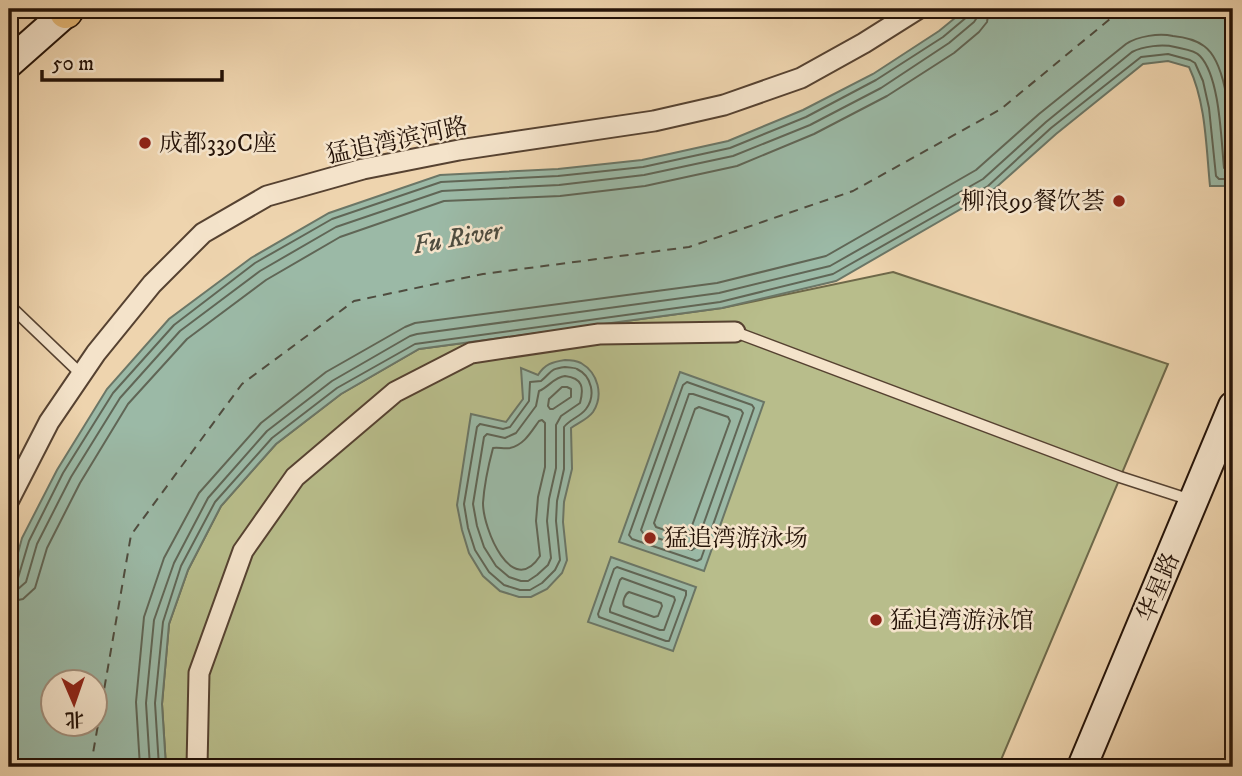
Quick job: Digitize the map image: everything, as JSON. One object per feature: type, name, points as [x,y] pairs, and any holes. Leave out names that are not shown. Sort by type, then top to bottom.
[{"type":"street","name":"猛追湾滨河路","points":[[9,500],[49,422],[96,353],[152,284],[203,233],[267,196],[363,169],[459,150],[654,121],[724,105],[801,78],[918,9]]},
{"type":"street","points":[[9,63],[68,10]]},
{"type":"street","points":[[197,767],[199,674],[243,551],[295,477],[395,392],[471,353],[599,334],[736,332]]},
{"type":"street","name":"华星路","points":[[1082,767],[1233,406]]},
{"type":"lane","points":[[9,304],[81,374]]},
{"type":"lane","points":[[736,332],[1120,477],[1193,501]]},
{"type":"green space","name":"猛追湾游泳场","points":[[893,272],[1168,364],[998,767],[166,767],[162,704],[169,624],[188,570],[221,506],[276,444],[341,394],[419,349],[722,308]]},
{"type":"water","name":"Fu River","points":[[966,9],[1233,9],[1233,186],[1210,186],[1202,110],[1189,67],[1168,61],[1143,64],[1056,134],[992,191],[836,281],[722,308],[419,349],[341,394],[276,444],[221,506],[188,570],[169,624],[162,704],[166,767],[9,767],[9,586],[22,538],[57,470],[107,389],[169,319],[251,258],[329,213],[440,175],[558,169],[642,160],[728,141],[803,110],[873,74],[939,31]]},
{"type":"water","points":[[565,360],[579,362],[587,367],[595,378],[599,392],[593,412],[571,428],[572,469],[564,502],[563,522],[567,560],[562,573],[547,589],[531,597],[519,597],[500,591],[483,576],[469,553],[462,530],[457,505],[471,414],[506,422],[523,399],[521,368],[538,375],[549,364]]},
{"type":"water","points":[[680,372],[764,402],[704,571],[619,542]]},
{"type":"water","points":[[611,557],[696,587],[673,651],[588,622]]},
{"type":"ferry route","points":[[94,767],[92,759],[131,535],[242,384],[354,301],[483,274],[689,247],[853,191],[1001,109],[1122,9]]},
{"type":"place","name":"成都339C座","points":[[145,143]]},
{"type":"place","name":"柳浪99餐饮荟","points":[[1119,201]]},
{"type":"place","name":"猛追湾游泳场","points":[[650,538]]},
{"type":"place","name":"猛追湾游泳馆","points":[[876,620]]}]
